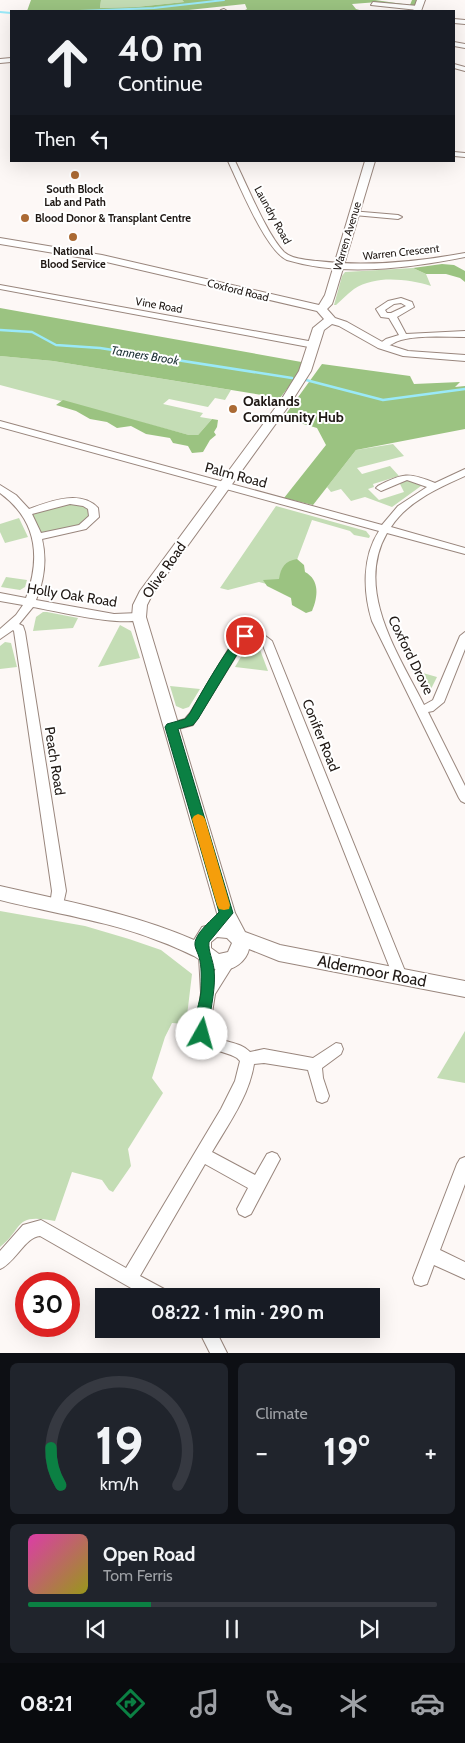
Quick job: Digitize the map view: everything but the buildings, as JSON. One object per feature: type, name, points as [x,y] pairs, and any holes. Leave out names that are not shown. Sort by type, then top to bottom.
[{"type":"street","points":[[373,4],[419,6]]},
{"type":"street","name":"Laundry Road","points":[[232,162],[272,239],[282,254],[296,260],[338,266]]},
{"type":"street","name":"Warren Avenue","points":[[321,309],[328,302],[370,162]]},
{"type":"street","points":[[354,213],[398,217]]},
{"type":"street","name":"Coxford Road","points":[[0,241],[102,258],[321,309]]},
{"type":"street","name":"Warren Crescent","points":[[338,266],[393,266],[465,255]]},
{"type":"street","name":"Vine Road","points":[[0,287],[314,345]]},
{"type":"street","points":[[321,309],[331,320],[343,324],[382,346],[407,354],[440,358],[465,358]]},
{"type":"street","points":[[392,316],[404,337]]},
{"type":"street","name":"Olive Road","points":[[238,936],[226,913],[139,617],[140,605],[145,594],[286,402],[305,371],[319,328],[331,320]]},
{"type":"street","points":[[382,346],[392,340],[404,337],[465,334]]},
{"type":"street","name":"Palm Road","points":[[0,424],[465,551]]},
{"type":"street","name":"Coxford Drove","points":[[465,472],[434,486],[391,518],[383,529],[372,557],[370,586],[375,616],[465,798]]},
{"type":"street","points":[[381,488],[409,475],[434,486]]},
{"type":"street","points":[[0,488],[18,502],[26,512],[37,537],[40,563],[36,584],[24,613],[0,635]]},
{"type":"street","points":[[26,512],[74,501],[88,503],[93,508],[94,517],[85,525],[37,537]]},
{"type":"street","name":"Holly Oak Road","points":[[0,597],[114,618],[139,617]]},
{"type":"street","name":"Peach Road","points":[[12,625],[20,632],[59,891],[57,905]]},
{"type":"street","name":"Conifer Road","points":[[171,727],[189,722],[194,716],[235,648],[245,636],[259,635],[267,641],[400,976]]},
{"type":"street","points":[[421,710],[429,708],[438,702],[465,636]]},
{"type":"street","points":[[0,892],[57,905],[162,934],[204,954],[216,962],[231,960]]},
{"type":"street","points":[[129,1278],[235,1098],[244,1077],[247,1060],[240,1051],[208,1042],[202,1034],[201,1025],[208,993],[202,940],[226,913]]},
{"type":"street","points":[[162,934],[210,932],[226,929],[238,936],[241,949],[208,993]]},
{"type":"street","name":"Aldermoor Road","points":[[238,936],[279,953],[465,989]]},
{"type":"street","name":"Aldermoor Road","points":[[231,960],[251,955],[279,953]]},
{"type":"street","points":[[322,1096],[314,1073],[315,1065],[319,1060],[336,1049]]},
{"type":"street","points":[[247,1060],[264,1056],[315,1065]]},
{"type":"street","points":[[202,1154],[258,1184]]},
{"type":"street","points":[[245,1209],[272,1159]]},
{"type":"street","points":[[421,1278],[465,1164]]},
{"type":"street","points":[[0,1261],[10,1253],[25,1234],[37,1227],[146,1288]]},
{"type":"street","points":[[430,1254],[465,1271]]},
{"type":"street","points":[[210,1338],[218,1353]]},
{"type":"green space","points":[[31,0],[101,0],[100,8],[136,7],[184,2],[182,0],[375,0],[410,5],[412,0],[418,0],[418,6],[378,2],[352,4],[360,10],[245,10],[247,9],[245,4],[188,10],[27,10]]},
{"type":"green space","points":[[101,0],[182,0],[184,2],[136,7],[100,8]]},
{"type":"green space","points":[[442,264],[454,265],[465,271],[465,282],[460,278],[446,274],[426,274],[413,268]]},
{"type":"green space","points":[[413,268],[426,274],[431,286],[402,280],[382,280],[354,289],[334,305],[342,276],[345,272]]},
{"type":"green space","points":[[0,308],[307,363],[280,398],[53,361],[0,356]]},
{"type":"green space","points":[[0,356],[53,361],[231,390],[225,400],[215,398],[208,407],[169,399],[163,404],[203,413],[200,417],[212,419],[198,435],[189,435],[0,385]]},
{"type":"green space","points":[[322,364],[410,376],[414,384],[460,382],[455,387],[465,386],[465,429],[356,450],[313,505],[284,498],[326,445],[317,428],[283,418]]},
{"type":"green space","points":[[63,400],[189,435],[198,435],[212,419],[218,420],[214,432],[216,435],[210,440],[203,452],[192,453],[188,446],[173,443],[170,438],[146,434],[131,426],[117,428],[107,422],[90,419],[76,411],[56,405]]},
{"type":"green space","points":[[393,444],[404,456],[357,468],[362,474],[390,466],[399,476],[373,484],[374,487],[368,489],[379,500],[404,492],[400,484],[405,481],[420,484],[421,486],[392,507],[365,497],[351,501],[341,489],[331,492],[327,487],[356,450]]},
{"type":"green space","points":[[69,501],[91,505],[88,523],[37,537],[26,513]]},
{"type":"green space","points":[[276,506],[366,531],[370,536],[369,538],[354,535],[350,531],[312,520],[286,589],[259,582],[228,590],[220,588]]},
{"type":"green space","points":[[19,518],[28,537],[5,543],[0,532],[0,524]]},
{"type":"green space","points":[[297,559],[304,565],[305,572],[310,575],[316,589],[316,600],[312,611],[306,613],[292,605],[291,598],[267,586],[263,580],[279,579],[284,565],[289,561]]},
{"type":"green space","points":[[6,577],[27,580],[25,587],[20,590],[1,587]]},
{"type":"green space","points":[[43,612],[78,618],[73,628],[33,631],[36,617]]},
{"type":"green space","points":[[120,625],[131,631],[140,658],[98,667]]},
{"type":"green space","points":[[5,642],[11,643],[17,667],[0,669],[0,646]]},
{"type":"green space","points":[[254,645],[259,647],[268,671],[235,667],[246,648]]},
{"type":"green space","points":[[412,670],[437,677],[431,689],[425,691],[421,688]]},
{"type":"green space","points":[[170,686],[200,689],[189,707],[183,709],[176,706]]},
{"type":"green space","points":[[0,911],[85,926],[129,939],[161,950],[192,974],[186,1024],[172,1023],[165,1037],[152,1078],[163,1093],[128,1149],[131,1166],[113,1192],[109,1190],[102,1180],[72,1172],[55,1221],[42,1219],[26,1220],[0,1247]]},
{"type":"green space","points":[[465,1031],[465,1083],[437,1078]]},
{"type":"waterway","points":[[104,10],[154,8],[224,0]]},
{"type":"waterway","points":[[0,12],[10,13]]},
{"type":"waterway","name":"Tanners Brook","points":[[0,330],[32,332],[56,345],[100,348],[292,378]]},
{"type":"waterway","name":"Tanners Brook","points":[[306,380],[383,400],[465,389]]},
{"type":"slow traffic","points":[[198,819],[224,905]]},
{"type":"place","name":"South Block Lab and Path","points":[[75,175]]},
{"type":"place","name":"Blood Donor & Transplant Centre","points":[[25,218]]},
{"type":"place","name":"National Blood Service","points":[[73,237]]},
{"type":"place","name":"Oaklands Community Hub","points":[[233,409]]},
{"type":"route","points":[[202,1034],[201,1025],[208,993],[208,972],[206,956],[201,948],[201,944],[204,937],[213,930],[226,913],[171,727],[185,724],[194,716],[235,648],[245,636]]}]
